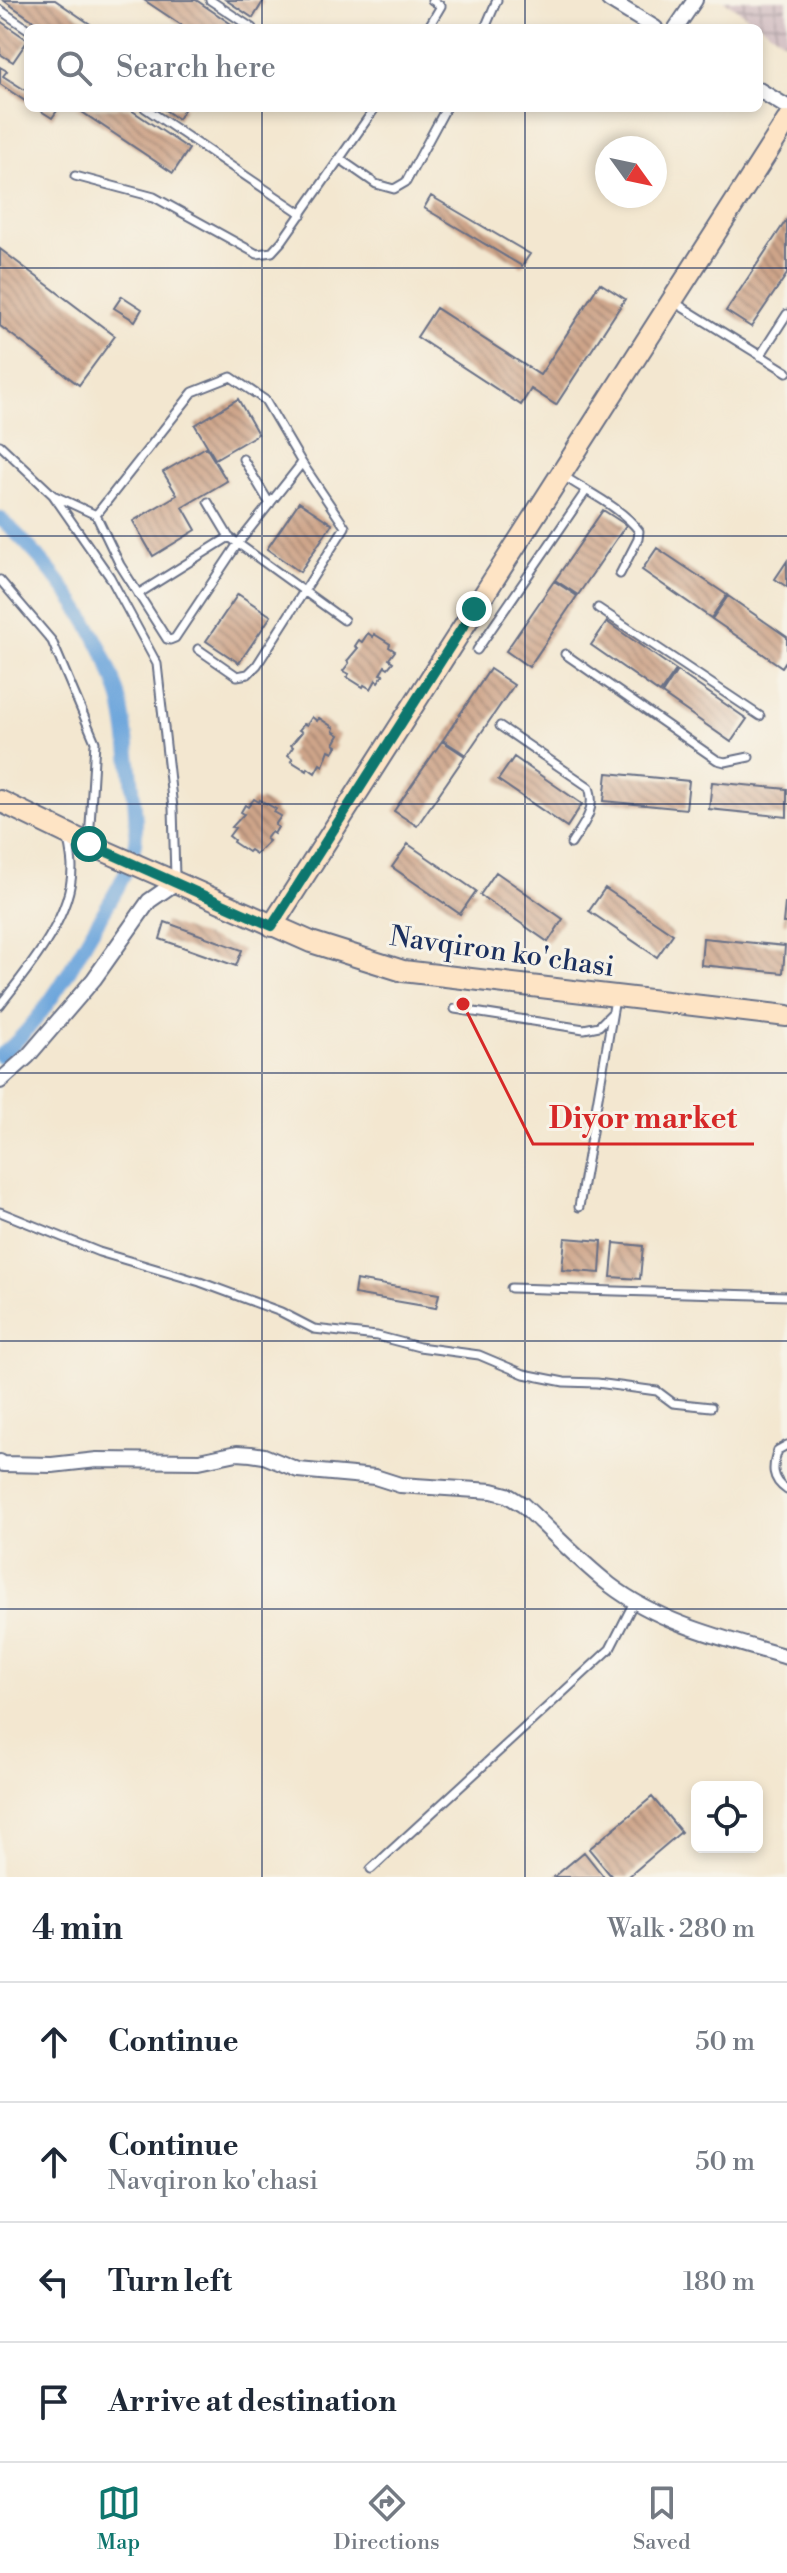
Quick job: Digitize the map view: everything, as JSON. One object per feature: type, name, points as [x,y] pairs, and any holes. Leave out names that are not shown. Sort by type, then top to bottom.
[{"type":"street","points":[[609,0],[648,24]]},
{"type":"street","points":[[679,24],[695,0]]},
{"type":"street","points":[[763,92],[787,107]]},
{"type":"street","points":[[272,926],[787,121]]},
{"type":"street","name":"Navqiron ko'chasi","points":[[0,801],[272,926],[311,942],[403,971],[614,1004],[787,1016]]},
{"type":"street","points":[[0,1081],[28,1056],[94,979],[149,901],[175,883]]},
{"type":"street","points":[[1,1465],[52,1465],[97,1460],[199,1461],[237,1453],[264,1456],[298,1470],[375,1477],[400,1485],[492,1491],[507,1495],[523,1505],[610,1585],[635,1600],[697,1630],[787,1657]]},
{"type":"lane","points":[[210,0],[246,24]]},
{"type":"lane","points":[[430,24],[441,6],[432,0]]},
{"type":"lane","points":[[487,24],[497,0]]},
{"type":"lane","points":[[0,10],[24,26]]},
{"type":"lane","points":[[151,112],[302,214]]},
{"type":"lane","points":[[75,176],[154,197],[257,254],[272,252],[302,214],[371,112]]},
{"type":"lane","points":[[340,159],[376,184],[394,189],[406,182],[444,112]]},
{"type":"lane","points":[[672,301],[787,372]]},
{"type":"lane","points":[[760,356],[787,314]]},
{"type":"lane","points":[[96,515],[193,392],[231,377],[265,400],[345,527],[257,665],[248,674],[237,676],[198,649]]},
{"type":"lane","points":[[0,445],[53,495],[110,577],[157,664],[173,808],[175,883]]},
{"type":"lane","points":[[243,459],[270,504]]},
{"type":"lane","points":[[53,495],[96,515],[138,594],[167,639],[175,638],[237,545],[302,463]]},
{"type":"lane","points":[[561,474],[632,522],[639,531],[620,574]]},
{"type":"lane","points":[[477,650],[586,491]]},
{"type":"lane","points":[[208,502],[237,545],[344,620]]},
{"type":"lane","points":[[138,594],[229,537]]},
{"type":"lane","points":[[0,580],[52,641],[95,742],[89,844]]},
{"type":"lane","points":[[598,608],[760,716]]},
{"type":"lane","points":[[474,609],[496,622]]},
{"type":"lane","points":[[565,654],[717,760],[725,762],[749,757]]},
{"type":"lane","points":[[500,726],[589,787],[594,800],[588,817],[571,844]]},
{"type":"lane","points":[[0,1005],[44,947],[67,899],[72,869],[68,834]]},
{"type":"lane","points":[[455,1009],[584,1029],[599,1026],[614,1004]]},
{"type":"lane","points":[[579,1207],[614,1004]]},
{"type":"lane","points":[[0,1212],[99,1252],[200,1282],[281,1312],[314,1329],[377,1336],[419,1347],[479,1355],[524,1374],[564,1382],[657,1391],[673,1403],[711,1407]]},
{"type":"lane","points":[[511,1288],[787,1296]]},
{"type":"lane","points":[[787,1445],[778,1450],[772,1467],[778,1484],[787,1490]]},
{"type":"lane","points":[[371,1869],[610,1649],[635,1600]]},
{"type":"shaded area","points":[[723,0],[787,0],[787,43]]},
{"type":"building","points":[[3,0],[55,0],[90,24],[38,24]]},
{"type":"building","points":[[144,0],[196,0],[231,24],[180,24]]},
{"type":"building","points":[[226,0],[264,0],[253,18]]},
{"type":"building","points":[[0,21],[24,37],[24,46],[13,62],[0,54]]},
{"type":"building","points":[[0,67],[7,71],[3,76],[24,89],[24,100],[0,84]]},
{"type":"building","points":[[43,112],[56,112],[52,118]]},
{"type":"building","points":[[82,112],[134,112],[189,149],[173,173]]},
{"type":"building","points":[[168,112],[182,112],[178,119]]},
{"type":"building","points":[[431,196],[530,254],[522,266],[424,208]]},
{"type":"building","points":[[787,219],[787,274],[751,327],[726,311]]},
{"type":"building","points":[[0,249],[115,336],[79,385],[0,326]]},
{"type":"building","points":[[600,283],[625,299],[556,405],[531,389],[521,405],[417,337],[436,308],[540,375]]},
{"type":"building","points":[[122,296],[142,309],[135,321],[114,308]]},
{"type":"building","points":[[238,399],[258,434],[215,459],[195,425]]},
{"type":"building","points":[[206,447],[227,481],[183,507],[196,530],[153,556],[133,521],[177,495],[163,472]]},
{"type":"building","points":[[299,502],[332,524],[300,572],[267,549]]},
{"type":"building","points":[[603,510],[626,525],[578,595],[555,580]]},
{"type":"building","points":[[657,548],[727,595],[711,618],[642,570]]},
{"type":"building","points":[[787,561],[787,587],[775,579]]},
{"type":"building","points":[[554,581],[577,596],[529,667],[506,651]]},
{"type":"building","points":[[238,594],[271,616],[239,663],[206,641]]},
{"type":"building","points":[[728,596],[787,637],[787,659],[782,667],[712,619]]},
{"type":"building","points":[[607,622],[676,670],[660,693],[591,645]]},
{"type":"building","points":[[368,633],[390,644],[389,647],[395,651],[389,659],[393,662],[388,668],[385,666],[380,674],[383,675],[371,689],[347,677],[349,674],[343,671],[358,648],[355,646]]},
{"type":"building","points":[[490,669],[514,685],[466,755],[443,740]]},
{"type":"building","points":[[677,671],[747,719],[731,742],[662,694]]},
{"type":"building","points":[[312,717],[334,728],[333,731],[339,735],[334,744],[337,746],[333,752],[329,750],[323,766],[320,764],[315,773],[291,761],[293,759],[288,755],[293,747],[291,745],[302,732],[299,730]]},
{"type":"building","points":[[442,741],[465,756],[417,826],[394,811]]},
{"type":"building","points":[[514,757],[582,804],[567,827],[498,780]]},
{"type":"building","points":[[607,773],[689,781],[686,809],[604,801]]},
{"type":"building","points":[[712,782],[787,789],[787,817],[709,809]]},
{"type":"building","points":[[254,799],[276,809],[274,812],[281,816],[274,834],[271,832],[266,839],[269,841],[256,854],[233,842],[229,836],[235,828],[232,827],[244,814],[241,812],[245,805],[248,807]]},
{"type":"building","points":[[408,844],[476,891],[460,914],[392,867]]},
{"type":"building","points":[[496,872],[563,919],[548,942],[480,895]]},
{"type":"building","points":[[605,888],[673,934],[657,957],[589,911]]},
{"type":"building","points":[[785,903],[787,923],[783,923]]},
{"type":"building","points":[[165,922],[242,950],[236,966],[160,939]]},
{"type":"building","points":[[703,938],[785,946],[783,973],[701,965]]},
{"type":"building","points":[[565,1238],[602,1241],[600,1273],[562,1270]]},
{"type":"building","points":[[614,1243],[643,1246],[640,1279],[611,1277]]},
{"type":"building","points":[[356,1280],[439,1294],[436,1308],[354,1294]]},
{"type":"building","points":[[652,1797],[681,1832],[628,1877],[612,1877],[589,1849]]},
{"type":"building","points":[[584,1852],[604,1877],[554,1877]]},
{"type":"waterway","points":[[0,518],[71,597],[109,667],[125,720],[136,831],[125,873],[67,975],[36,1019],[0,1056]]},
{"type":"place","name":"Diyor market","points":[[463,1004]]},
{"type":"route","points":[[89,844],[272,926],[474,609]]}]
